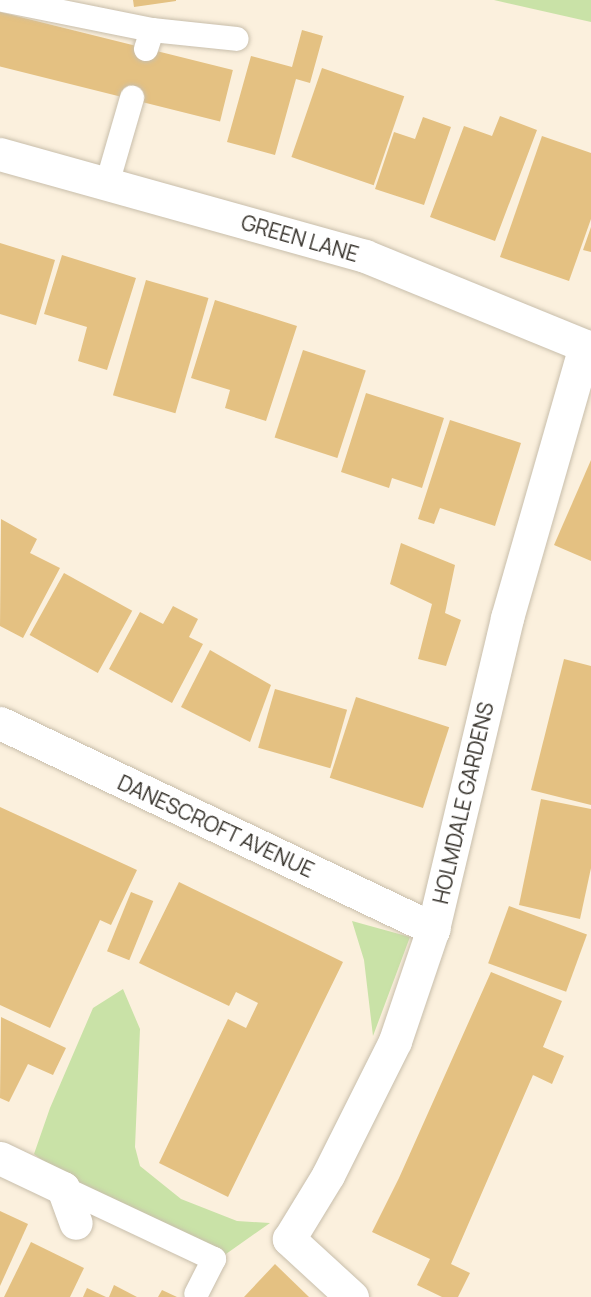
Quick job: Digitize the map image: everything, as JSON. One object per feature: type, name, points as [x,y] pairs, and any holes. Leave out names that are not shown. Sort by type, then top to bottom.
[{"type":"street","name":"GREEN LANE","points":[[0,154],[365,256],[588,347]]},
{"type":"street","name":"HOLMDALE GARDENS","points":[[352,1297],[289,1239],[328,1175],[395,1041],[433,929],[507,618],[588,347]]},
{"type":"street","name":"DANESCROFT AVENUE","points":[[0,723],[433,929]]},
{"type":"street","points":[[0,1158],[63,1188],[76,1223]]},
{"type":"lane","points":[[3,0],[149,39],[237,39]]},
{"type":"lane","points":[[107,184],[132,98]]},
{"type":"lane","points":[[63,1188],[214,1259],[196,1294]]},
{"type":"green space","points":[[494,0],[591,0],[591,22]]},
{"type":"green space","points":[[352,921],[410,937],[373,1036],[364,960]]},
{"type":"green space","points":[[123,989],[140,1029],[135,1147],[140,1166],[181,1199],[237,1221],[270,1223],[226,1254],[66,1179],[34,1154],[50,1108],[93,1008]]},
{"type":"building","points":[[133,0],[176,0],[176,1],[134,7]]},
{"type":"building","points":[[0,12],[233,70],[220,121],[0,67]]},
{"type":"building","points":[[302,30],[323,36],[310,83],[296,79],[275,155],[227,142],[251,56],[292,67]]},
{"type":"building","points":[[322,68],[404,96],[374,185],[291,157]]},
{"type":"building","points":[[500,116],[537,130],[495,241],[430,217],[464,126],[492,136]]},
{"type":"building","points":[[423,117],[451,127],[424,205],[375,189],[394,132],[415,139]]},
{"type":"building","points":[[542,136],[591,153],[591,219],[569,281],[500,257]]},
{"type":"building","points":[[591,227],[591,252],[583,250]]},
{"type":"building","points":[[0,243],[55,260],[36,325],[0,314]]},
{"type":"building","points":[[62,255],[136,278],[107,370],[78,361],[87,327],[44,314]]},
{"type":"building","points":[[146,280],[208,298],[175,413],[113,395]]},
{"type":"building","points":[[215,300],[297,326],[266,421],[225,408],[230,390],[191,378]]},
{"type":"building","points":[[303,350],[366,370],[337,458],[275,437]]},
{"type":"building","points":[[366,393],[444,418],[422,488],[392,478],[389,488],[341,472]]},
{"type":"building","points":[[450,420],[521,443],[495,526],[440,508],[434,524],[418,519]]},
{"type":"building","points":[[591,460],[591,561],[554,545]]},
{"type":"building","points":[[1,519],[37,539],[30,553],[60,568],[23,638],[0,626]]},
{"type":"building","points":[[401,543],[455,565],[445,613],[461,620],[446,666],[418,659],[432,604],[390,584]]},
{"type":"building","points":[[64,573],[132,611],[98,673],[30,635]]},
{"type":"building","points":[[173,606],[198,619],[189,637],[203,644],[172,703],[109,669],[140,612],[163,624]]},
{"type":"building","points":[[210,650],[271,685],[250,742],[181,707]]},
{"type":"building","points":[[564,659],[591,666],[591,805],[531,790]]},
{"type":"building","points":[[275,689],[347,710],[330,768],[258,748]]},
{"type":"building","points":[[356,697],[449,727],[423,808],[330,778]]},
{"type":"building","points":[[541,799],[591,809],[591,868],[580,919],[519,905]]},
{"type":"building","points":[[0,807],[137,870],[111,925],[100,920],[50,1028],[0,1005]]},
{"type":"building","points":[[179,882],[343,962],[228,1197],[159,1163],[228,1019],[246,1028],[258,1003],[236,992],[229,1006],[139,963]]},
{"type":"building","points":[[131,892],[153,901],[129,960],[107,951]]},
{"type":"building","points":[[509,906],[587,934],[566,992],[488,963]]},
{"type":"building","points":[[491,972],[562,1001],[543,1047],[564,1056],[552,1084],[533,1075],[451,1264],[470,1273],[458,1297],[442,1297],[417,1285],[430,1259],[372,1232],[399,1178]]},
{"type":"building","points":[[1,1017],[66,1048],[53,1075],[28,1064],[9,1102],[0,1098]]},
{"type":"building","points":[[0,1211],[28,1224],[0,1286]]},
{"type":"building","points":[[31,1242],[84,1268],[70,1297],[4,1297]]},
{"type":"building","points":[[275,1264],[309,1297],[244,1297]]},
{"type":"building","points":[[114,1285],[137,1297],[109,1297]]},
{"type":"building","points":[[87,1288],[106,1297],[83,1297]]},
{"type":"building","points":[[162,1290],[177,1297],[158,1297]]}]
